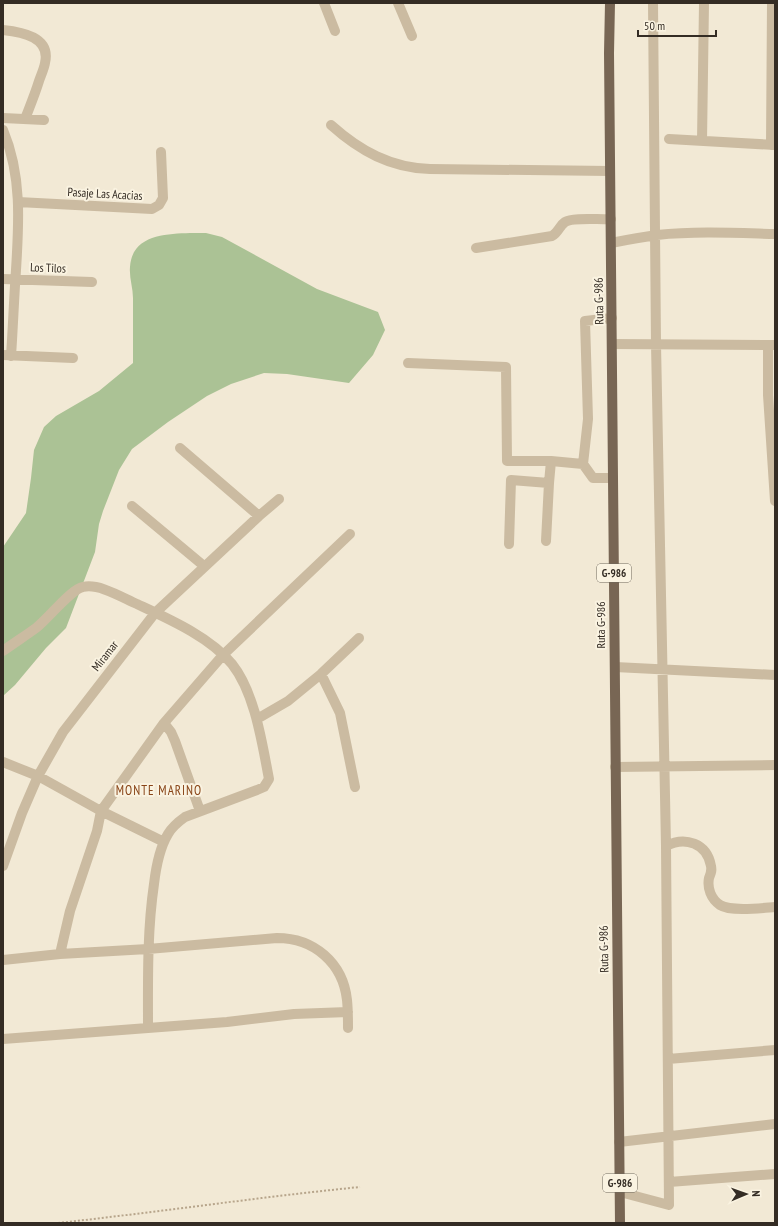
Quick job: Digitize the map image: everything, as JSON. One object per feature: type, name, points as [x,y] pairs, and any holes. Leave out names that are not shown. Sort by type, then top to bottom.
[{"type":"main road","name":"Ruta G-986","points":[[610,3],[610,171],[620,1223]]},
{"type":"street","points":[[324,3],[335,31]]},
{"type":"street","points":[[398,3],[412,36]]},
{"type":"street","points":[[620,1192],[669,1205],[666,846],[656,344],[653,3]]},
{"type":"street","points":[[702,141],[704,3]]},
{"type":"street","points":[[669,139],[773,145],[772,3]]},
{"type":"street","points":[[3,30],[34,36],[41,43],[45,52],[45,63],[25,119]]},
{"type":"street","points":[[3,118],[44,120]]},
{"type":"street","points":[[332,126],[342,135],[365,150],[405,167],[430,169],[610,171]]},
{"type":"street","points":[[3,130],[13,161],[18,202],[15,280],[7,356],[73,358]]},
{"type":"street","name":"Pasaje Las Acacias","points":[[18,202],[152,209],[159,205],[163,198],[161,152]]},
{"type":"street","points":[[476,248],[552,236],[558,232],[563,224],[570,220],[611,220]]},
{"type":"street","points":[[611,243],[656,235],[717,232],[775,234]]},
{"type":"street","name":"Los Tilos","points":[[3,279],[92,282]]},
{"type":"street","points":[[612,318],[585,321],[588,419],[583,464],[592,478],[614,478]]},
{"type":"street","points":[[612,344],[771,345],[768,395],[775,501]]},
{"type":"street","points":[[408,363],[506,367],[507,461],[551,461],[583,464]]},
{"type":"street","points":[[180,448],[259,516]]},
{"type":"street","points":[[546,541],[551,461]]},
{"type":"street","points":[[509,544],[511,480],[549,483]]},
{"type":"street","name":"Miramar","points":[[3,866],[22,813],[38,776],[63,732],[155,613],[204,566],[279,499]]},
{"type":"street","points":[[132,506],[204,566]]},
{"type":"street","points":[[60,954],[70,911],[97,831],[101,811],[164,723],[223,655],[350,534]]},
{"type":"street","points":[[3,651],[36,628],[73,592],[82,587],[95,586],[112,592],[193,633],[223,655],[232,664],[242,680],[257,719],[270,779],[264,787],[200,811],[180,821],[171,830],[164,842],[160,852],[151,905],[148,949],[148,1028]]},
{"type":"street","points":[[257,719],[288,701],[321,674],[359,638]]},
{"type":"street","points":[[615,667],[775,675]]},
{"type":"street","points":[[321,674],[340,713],[355,787]]},
{"type":"street","points":[[164,723],[175,741],[200,811]]},
{"type":"street","points":[[3,762],[38,776],[101,811],[164,842]]},
{"type":"street","points":[[615,767],[775,765]]},
{"type":"street","points":[[666,846],[671,843],[683,841],[695,844],[704,851],[708,856],[712,872],[708,884],[709,890],[720,905],[731,909],[775,907]]},
{"type":"street","points":[[3,960],[60,954],[287,938],[306,942],[320,950],[335,967],[346,992],[348,1028]]},
{"type":"street","points":[[3,1039],[148,1028],[294,1014],[348,1012]]},
{"type":"street","points":[[668,1059],[775,1050]]},
{"type":"street","points":[[619,1142],[775,1124]]},
{"type":"street","points":[[669,1182],[775,1174]]},
{"type":"path","points":[[58,1223],[360,1187]]},
{"type":"green space","points":[[206,233],[222,237],[317,289],[378,312],[385,330],[373,355],[349,383],[287,374],[264,373],[231,384],[207,396],[168,422],[132,449],[119,470],[103,511],[99,524],[95,552],[66,628],[46,648],[15,685],[3,696],[3,547],[26,513],[34,450],[44,427],[56,416],[99,391],[133,363],[133,298],[130,267],[132,256],[137,248],[143,242],[151,238],[170,234]]},
{"type":"district","name":"MONTE MARINO","points":[[159,790]]}]
